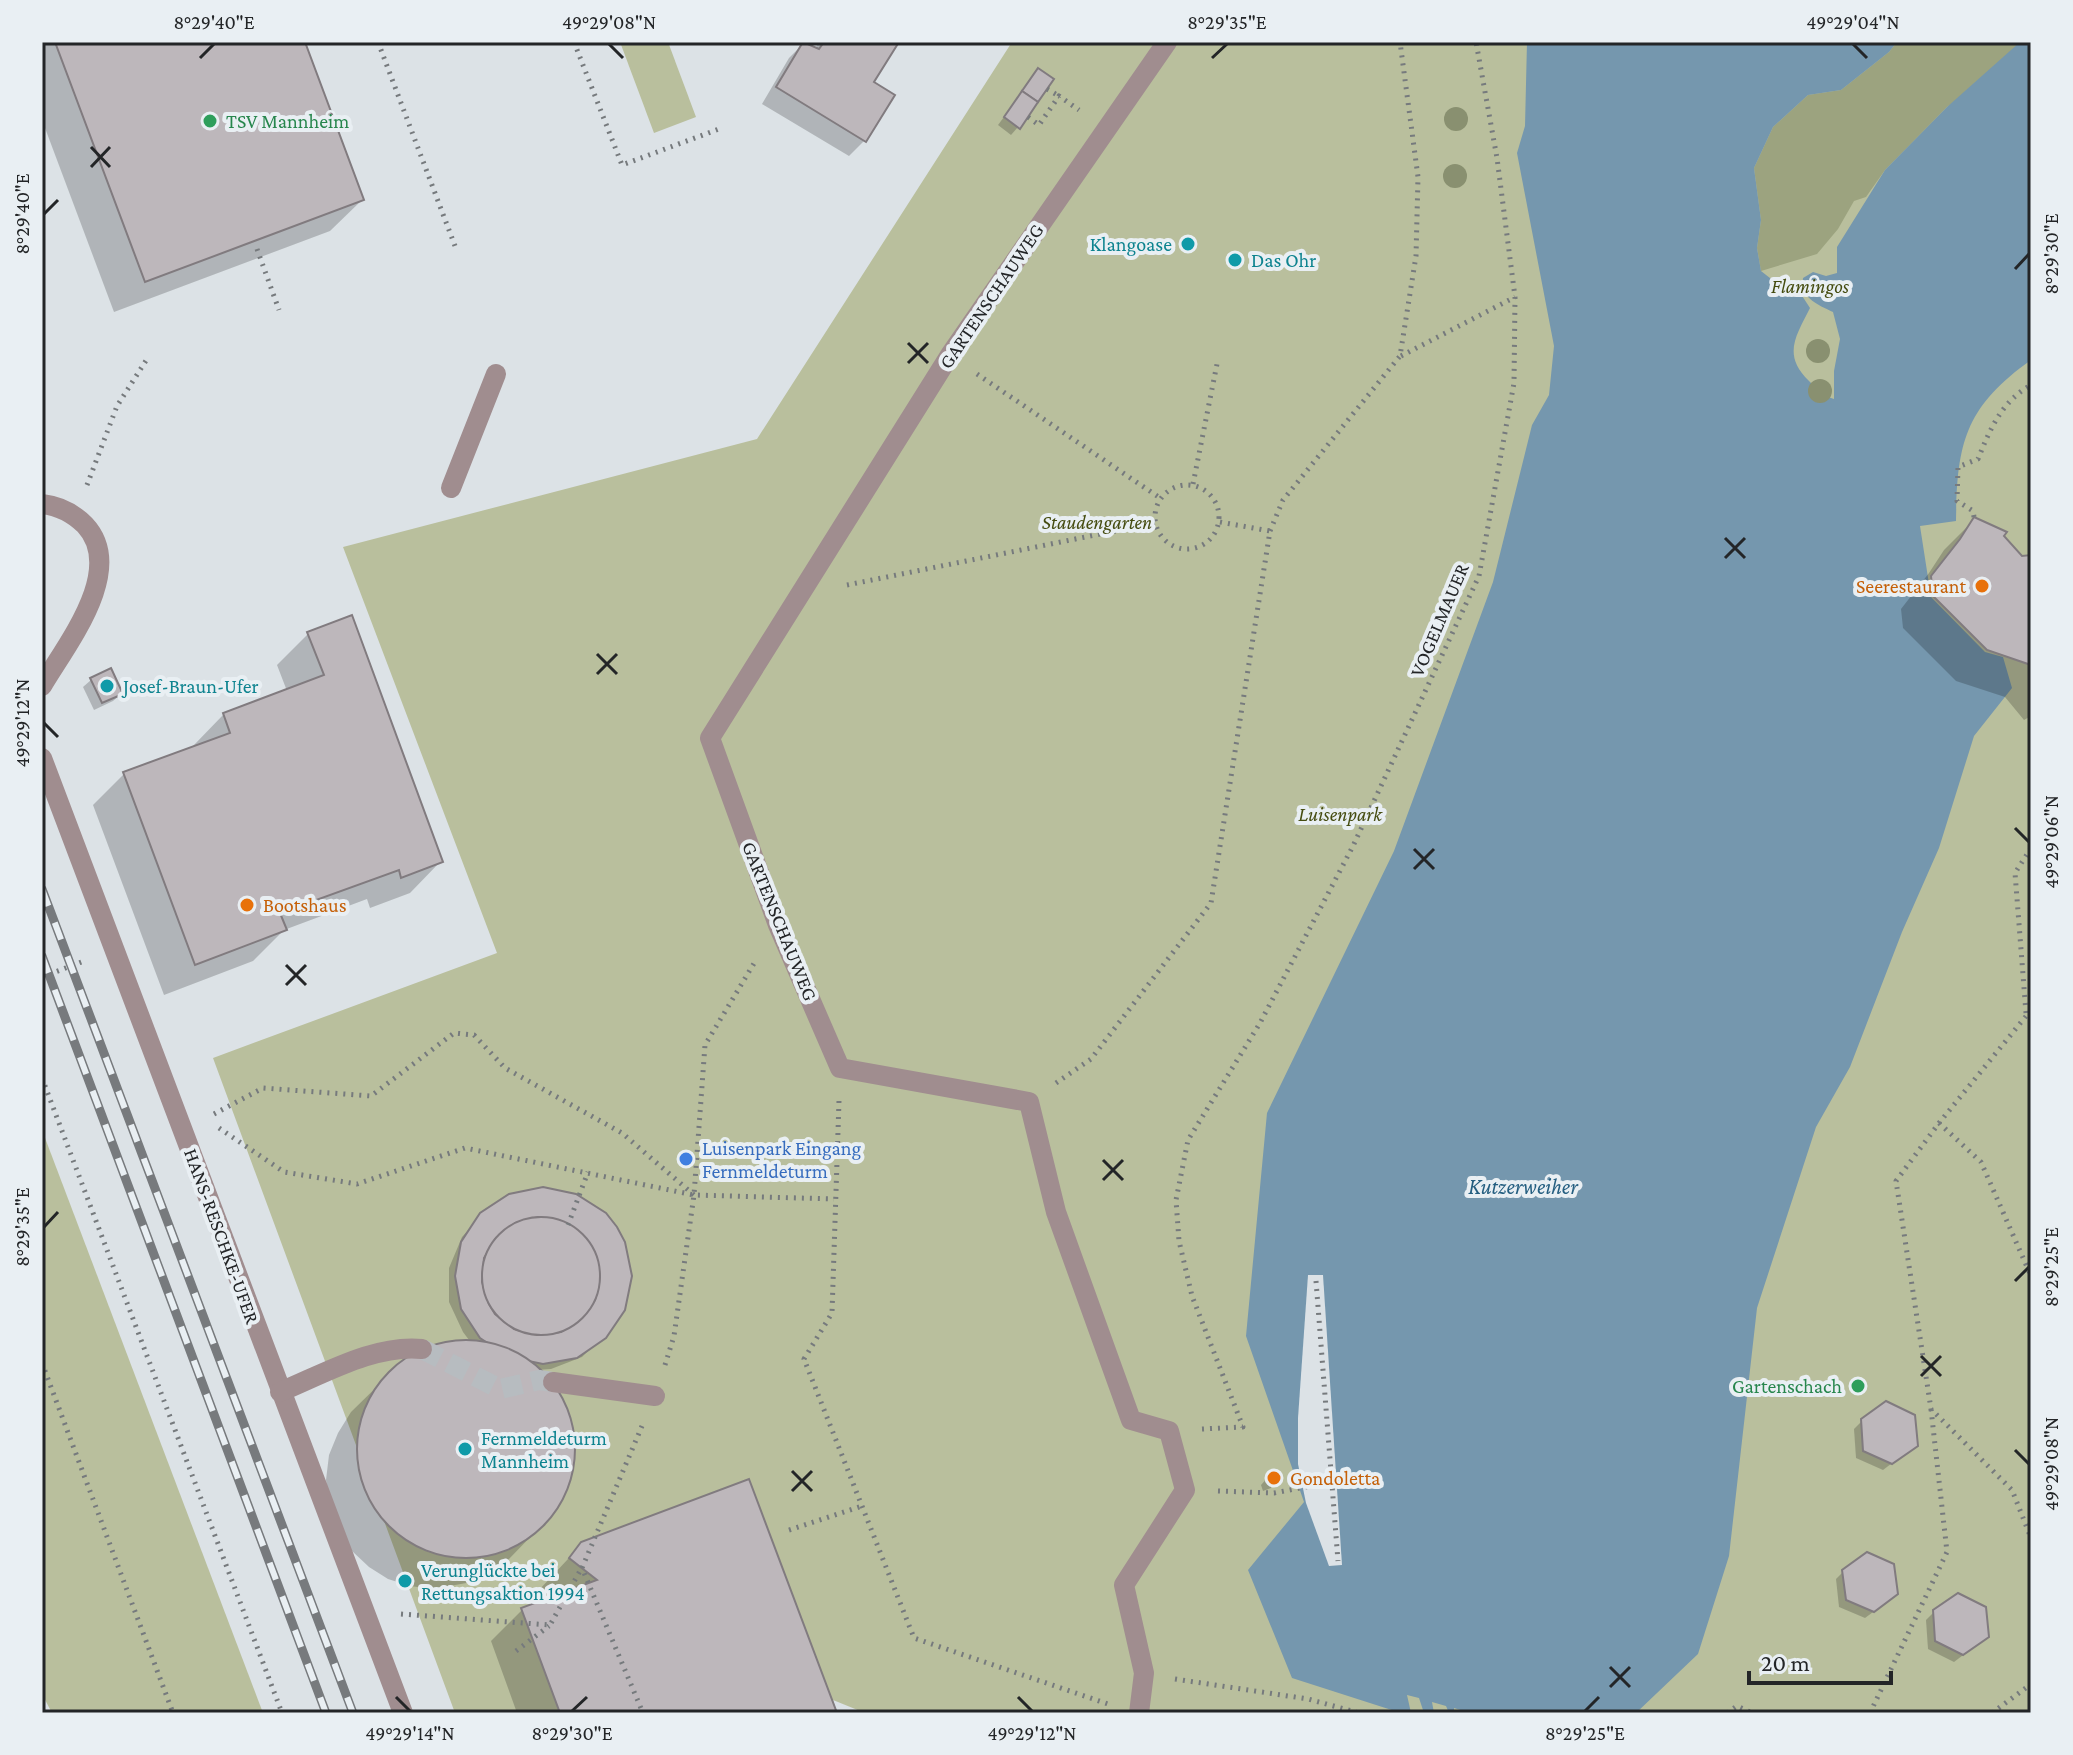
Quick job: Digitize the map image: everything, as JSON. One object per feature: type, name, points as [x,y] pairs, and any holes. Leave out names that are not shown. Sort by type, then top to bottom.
[{"type":"street","name":"GARTENSCHAUWEG","points":[[840,1068],[778,925],[710,738],[950,355],[1167,42]]},
{"type":"street","points":[[451,488],[496,374]]},
{"type":"street","points":[[42,504],[75,515],[95,540],[100,572],[90,603],[42,686]]},
{"type":"street","name":"HANS-RESCHKE-UFER","points":[[42,758],[403,1713]]},
{"type":"street","points":[[840,1068],[1029,1102],[1056,1212],[1131,1420],[1169,1431],[1185,1490],[1124,1585],[1144,1673],[1130,1710]]},
{"type":"street","points":[[280,1392],[362,1359],[403,1347],[422,1349]]},
{"type":"street","points":[[553,1382],[655,1396]]},
{"type":"path","points":[[574,42],[622,165],[719,129]]},
{"type":"path","points":[[1400,42],[1418,177],[1416,256],[1400,356]]},
{"type":"path","name":"VOGELMAUER","points":[[1169,1431],[1243,1427],[1192,1296],[1179,1241],[1176,1200],[1188,1140],[1260,1023],[1353,846],[1479,576],[1514,383],[1515,297],[1497,158],[1476,42]]},
{"type":"path","points":[[381,43],[455,246]]},
{"type":"path","points":[[1047,89],[1107,128]]},
{"type":"path","points":[[1028,117],[1039,125],[1059,96]]},
{"type":"path","points":[[257,249],[279,310]]},
{"type":"path","points":[[1029,1102],[1091,1059],[1211,903],[1270,531],[1283,500],[1400,356],[1515,297]]},
{"type":"path","points":[[950,355],[1160,498]]},
{"type":"path","points":[[75,515],[117,406],[147,359]]},
{"type":"path","points":[[1193,484],[1218,359]]},
{"type":"path","points":[[1974,517],[1973,511],[1957,501],[1958,467],[1978,459],[1990,427],[2014,394],[2031,385]]},
{"type":"path","points":[[1180,484],[1193,484],[1208,491],[1218,505],[1220,522],[1214,536],[1203,546],[1188,550],[1173,546],[1161,536],[1155,523],[1155,510],[1160,498],[1180,484]]},
{"type":"path","points":[[1220,522],[1270,531]]},
{"type":"path","points":[[799,595],[1155,523]]},
{"type":"path","points":[[1870,1713],[1947,1552],[1931,1409],[1896,1181],[2028,1011],[2015,873],[2031,848]]},
{"type":"path","points":[[516,1651],[550,1625],[582,1568],[655,1396],[674,1336],[694,1195],[705,1045],[778,925]]},
{"type":"path","points":[[42,977],[49,975]]},
{"type":"path","points":[[205,1118],[263,1088],[371,1096],[454,1033],[474,1035],[505,1068],[622,1133],[694,1195]]},
{"type":"path","points":[[840,1068],[832,1313],[804,1359],[914,1638],[1130,1710]]},
{"type":"path","points":[[42,1078],[282,1713]]},
{"type":"path","points":[[1939,1123],[1981,1162],[2031,1276]]},
{"type":"path","points":[[218,1127],[284,1172],[357,1184],[465,1148],[694,1195],[834,1199]]},
{"type":"path","points":[[568,1225],[588,1172]]},
{"type":"path","points":[[1316,1281],[1338,1561]]},
{"type":"path","points":[[42,1363],[173,1713]]},
{"type":"path","points":[[1931,1409],[2012,1490],[2031,1538]]},
{"type":"path","points":[[1185,1490],[1274,1493],[1331,1482]]},
{"type":"path","points":[[789,1530],[862,1506]]},
{"type":"path","points":[[582,1568],[643,1713]]},
{"type":"path","points":[[393,1613],[550,1625]]},
{"type":"path","points":[[1144,1673],[1308,1699],[1359,1713]]},
{"type":"path","points":[[1992,1713],[2031,1684]]},
{"type":"path","points":[[1727,1713],[1737,1706],[1752,1713]]},
{"type":"green space","points":[[620,42],[668,42],[696,117],[654,133]]},
{"type":"green space","name":"Luisenpark","points":[[1012,42],[2031,42],[2031,1713],[865,1713],[833,1700],[837,1713],[455,1713],[213,1058],[497,953],[343,547],[757,439]]},
{"type":"green space","points":[[1897,42],[2025,42],[2013,57],[1947,107],[1885,170],[1866,197],[1854,201],[1838,229],[1817,254],[1761,271],[1757,248],[1761,220],[1754,168],[1773,127],[1808,95],[1841,90]]},
{"type":"green space","points":[[42,1130],[263,1713],[52,1713],[42,1694]]},
{"type":"water","name":"Kutzerweiher","points":[[1527,42],[1897,42],[1841,90],[1808,95],[1773,127],[1754,168],[1761,220],[1757,248],[1761,271],[1775,282],[1793,282],[1810,308],[1796,337],[1796,363],[1815,387],[1834,399],[1834,371],[1840,339],[1833,312],[1807,296],[1803,278],[1813,272],[1826,276],[1837,273],[1837,247],[1885,170],[1947,107],[2020,42],[2031,42],[2031,360],[1992,394],[1969,429],[1959,470],[1956,521],[1920,526],[1931,597],[1985,652],[2003,657],[2012,688],[1974,736],[1939,848],[1902,932],[1850,1067],[1816,1127],[1757,1308],[1729,1556],[1698,1654],[1636,1713],[1470,1713],[1454,1708],[1454,1713],[1449,1713],[1446,1706],[1432,1702],[1434,1713],[1424,1713],[1419,1698],[1407,1695],[1411,1713],[1401,1713],[1292,1678],[1248,1570],[1304,1502],[1246,1336],[1267,1113],[1394,851],[1493,582],[1532,425],[1549,395],[1554,346],[1517,153],[1525,126]]},
{"type":"pier","points":[[1308,1275],[1323,1275],[1342,1565],[1329,1566],[1306,1503],[1298,1464],[1298,1418]]},
{"type":"building","name":"TSV Mannheim","points":[[55,42],[305,42],[364,200],[145,282]]},
{"type":"building","points":[[803,42],[819,49],[824,42],[899,42],[874,82],[895,95],[866,142],[776,87]]},
{"type":"building","points":[[1038,68],[1054,79],[1038,102],[1022,91]]},
{"type":"building","points":[[1022,91],[1038,102],[1020,129],[1004,117]]},
{"type":"building","name":"Seerestaurant","points":[[1974,517],[2007,532],[2004,536],[2022,556],[2031,555],[2031,665],[1987,650],[1933,596],[1931,576]]},
{"type":"building","points":[[352,615],[443,862],[401,878],[399,870],[280,913],[287,930],[195,965],[123,772],[230,733],[223,713],[324,675],[307,632]]},
{"type":"building","name":"Josef-Braun-Ufer","points":[[111,668],[123,694],[102,703],[90,678]]},
{"type":"building","points":[[543,1187],[576,1194],[606,1213],[625,1242],[632,1276],[625,1310],[606,1338],[577,1358],[543,1364],[509,1357],[480,1338],[461,1309],[455,1276],[461,1242],[480,1213],[509,1194]],"holes":[[[538,1217],[561,1221],[581,1234],[595,1253],[600,1277],[595,1300],[581,1319],[561,1332],[537,1335],[514,1329],[495,1314],[489,1304],[482,1282],[484,1258],[496,1238],[515,1223]]]},
{"type":"building","points":[[541,1217],[564,1222],[583,1234],[595,1253],[600,1276],[595,1299],[583,1318],[564,1330],[541,1335],[518,1330],[499,1318],[487,1299],[482,1276],[487,1253],[499,1234],[518,1222]]},
{"type":"building","points":[[466,1340],[508,1348],[527,1358],[543,1372],[557,1388],[567,1407],[575,1449],[567,1491],[557,1510],[543,1526],[527,1540],[508,1550],[466,1558],[424,1550],[405,1540],[389,1526],[375,1510],[365,1491],[357,1449],[365,1407],[375,1388],[389,1372],[405,1358],[424,1348]]},
{"type":"building","points":[[1886,1401],[1915,1415],[1918,1446],[1892,1464],[1863,1451],[1861,1419]]},
{"type":"building","points":[[1277,1472],[1281,1481],[1270,1485],[1267,1475]]},
{"type":"building","points":[[749,1479],[837,1713],[560,1713],[521,1608],[597,1580],[569,1558],[581,1542]]},
{"type":"building","points":[[1867,1552],[1894,1564],[1898,1594],[1874,1612],[1846,1600],[1842,1570]]},
{"type":"building","points":[[1958,1593],[1986,1607],[1989,1637],[1963,1655],[1935,1641],[1933,1610]]},
{"type":"tunnel","points":[[422,1349],[500,1389],[539,1380],[553,1382]]},
{"type":"railway","points":[[42,889],[353,1713]]},
{"type":"railway","points":[[42,956],[326,1713]]},
{"type":"place","name":"TSV Mannheim","points":[[210,121]]},
{"type":"place","name":"Klangoase","points":[[1188,244]]},
{"type":"place","name":"Das Ohr","points":[[1235,260]]},
{"type":"place","name":"Seerestaurant","points":[[1982,586]]},
{"type":"place","name":"Josef-Braun-Ufer","points":[[107,686]]},
{"type":"place","name":"Bootshaus","points":[[247,905]]},
{"type":"place","name":"Luisenpark Eingang Fernmeldeturm","points":[[686,1159]]},
{"type":"place","name":"Gartenschach","points":[[1858,1386]]},
{"type":"place","name":"Fernmeldeturm Mannheim","points":[[465,1449]]},
{"type":"place","name":"Gondoletta","points":[[1274,1478]]},
{"type":"place","name":"Verunglückte bei Rettungsaktion 1994","points":[[405,1581]]},
{"type":"park label","name":"Flamingos","points":[[1810,286]]},
{"type":"park label","name":"Staudengarten","points":[[1097,522]]}]
